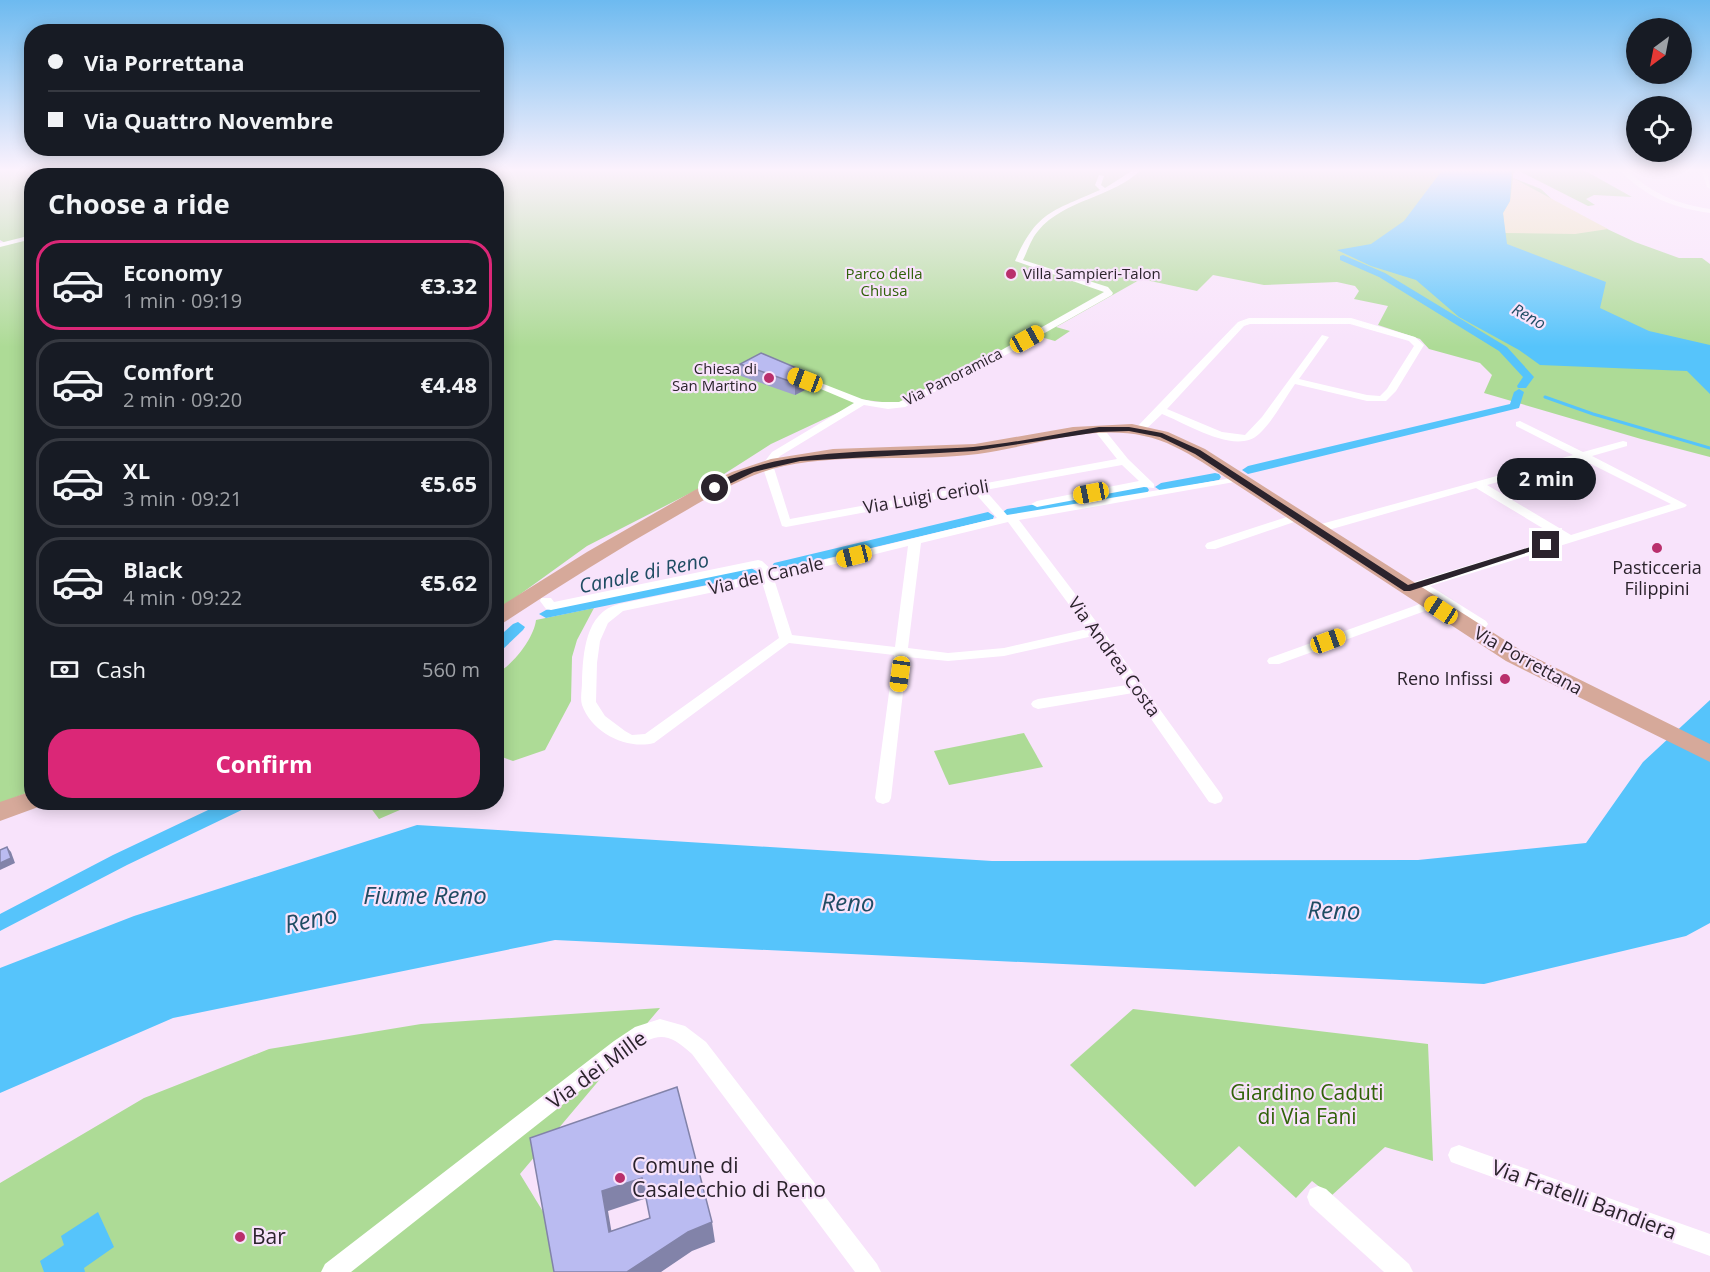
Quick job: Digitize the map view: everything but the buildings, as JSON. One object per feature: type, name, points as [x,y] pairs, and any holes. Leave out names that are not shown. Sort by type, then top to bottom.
[{"type":"main road","name":"Via Porrettana","points":[[504,614],[573,568],[672,512],[738,476],[767,465],[824,456],[974,449],[1099,430],[1139,430],[1162,435],[1182,444],[1240,478],[1413,587],[1431,604],[1545,673],[1710,754]]},
{"type":"main road","points":[[0,812],[24,803]]},
{"type":"street","name":"Via Panoramica","points":[[864,401],[886,406],[906,403],[1109,293],[1108,290],[1019,261],[1036,228]]},
{"type":"street","points":[[0,244],[24,239]]},
{"type":"street","points":[[1139,430],[1244,323],[1279,319],[1342,320],[1366,324],[1412,339],[1419,345],[1386,397],[1367,398],[1293,381]]},
{"type":"street","points":[[1160,410],[1233,439],[1245,439],[1255,432],[1325,337]]},
{"type":"street","points":[[788,373],[864,401]]},
{"type":"street","points":[[767,465],[776,454],[864,401]]},
{"type":"street","points":[[1413,587],[1681,505],[1520,424]]},
{"type":"street","points":[[1099,430],[1124,460],[1156,492]]},
{"type":"street","points":[[1318,529],[1623,444]]},
{"type":"street","name":"Via Luigi Cerioli","points":[[767,465],[786,523],[1124,460]]},
{"type":"street","name":"Via del Canale","points":[[786,639],[656,735],[641,740],[622,736],[594,713],[588,705],[589,670],[594,639],[607,614],[619,608],[769,577],[1009,515],[1240,478]]},
{"type":"street","points":[[1009,515],[1147,483]]},
{"type":"street","points":[[1478,485],[1567,538]]},
{"type":"street","name":"Via Andrea Costa","points":[[977,488],[1009,515],[1096,631],[1215,798]]},
{"type":"street","points":[[1211,546],[1299,517]]},
{"type":"street","points":[[883,798],[903,653],[915,541]]},
{"type":"street","points":[[546,601],[550,606],[758,564],[769,577],[786,639],[948,657],[1004,652],[1096,631]]},
{"type":"street","points":[[1413,587],[1481,624]]},
{"type":"street","points":[[1274,660],[1431,604]]},
{"type":"street","points":[[1038,704],[1137,688]]},
{"type":"street","name":"Via dei Mille","points":[[333,1272],[621,1047],[646,1031],[664,1028],[684,1033],[699,1048],[869,1272]]},
{"type":"street","name":"Via Fratelli Bandiera","points":[[1459,1155],[1710,1245]]},
{"type":"street","points":[[1318,1197],[1401,1272]]},
{"type":"green space","points":[[0,228],[24,228],[24,794],[0,803],[0,245],[5,243],[0,240]]},
{"type":"green space","name":"Parco della Chiusa","points":[[504,228],[1606,228],[1679,258],[1702,258],[1710,264],[1710,457],[1484,393],[1492,375],[1480,363],[1429,349],[1420,339],[1378,325],[1388,306],[1354,299],[1359,291],[1355,286],[1337,282],[1264,285],[1213,275],[1197,291],[1141,279],[1056,327],[1070,331],[1055,341],[1037,336],[899,404],[865,400],[771,444],[710,483],[587,546],[504,606]]},
{"type":"green space","points":[[594,608],[577,640],[572,657],[571,701],[545,750],[513,761],[504,758],[504,668],[522,650],[531,635],[536,620]]},
{"type":"green space","points":[[1024,733],[1043,767],[949,785],[934,751]]},
{"type":"green space","points":[[372,810],[400,810],[379,819]]},
{"type":"green space","points":[[660,1008],[520,1174],[580,1272],[0,1272],[0,1183],[144,1098],[269,1049],[421,1024]]},
{"type":"green space","name":"Giardino Caduti di Via Fani","points":[[1133,1009],[1428,1044],[1433,1161],[1385,1147],[1331,1196],[1312,1181],[1296,1198],[1239,1146],[1195,1187],[1070,1065]]},
{"type":"sand","points":[[1505,228],[1608,229],[1575,234],[1505,233]]},
{"type":"water","name":"Reno","points":[[1393,228],[1505,228],[1507,244],[1606,282],[1600,308],[1649,331],[1710,345],[1710,394],[1687,371],[1540,365],[1519,350],[1459,317],[1416,280],[1371,266],[1337,250],[1371,244]]},
{"type":"water","name":"Fiume Reno","points":[[1710,700],[1710,923],[1686,936],[1484,984],[555,940],[173,1018],[0,1093],[0,968],[134,916],[417,825],[992,861],[1418,860],[1586,843],[1643,762]]},
{"type":"water","points":[[98,1212],[114,1247],[84,1268],[85,1272],[44,1272],[40,1261],[64,1245],[61,1236]]},
{"type":"waterway","points":[[1343,258],[1382,275],[1503,349],[1529,377],[1522,386]]},
{"type":"waterway","points":[[1248,470],[1515,406],[1519,392]]},
{"type":"waterway","points":[[1545,397],[1593,414],[1710,448]]},
{"type":"waterway","points":[[1161,487],[1215,477]]},
{"type":"waterway","points":[[1007,513],[1143,490]]},
{"type":"waterway","name":"Canale di Reno","points":[[779,566],[988,516]]},
{"type":"waterway","name":"Canale di Reno","points":[[546,614],[751,572]]},
{"type":"waterway","name":"Canale di Reno","points":[[504,640],[518,627]]},
{"type":"waterway","name":"Canale di Reno","points":[[0,923],[120,860],[225,810]]},
{"type":"place","name":"Villa Sampieri-Talon","points":[[1011,274]]},
{"type":"place","name":"Chiesa di San Martino","points":[[769,378]]},
{"type":"place","name":"Pasticceria Filippini","points":[[1657,548]]},
{"type":"place","name":"Reno Infissi","points":[[1505,679]]},
{"type":"place","name":"Comune di Casalecchio di Reno","points":[[620,1178]]},
{"type":"place","name":"Bar","points":[[240,1237]]},
{"type":"route","points":[[715,488],[751,470],[800,459],[974,449],[1058,435],[1129,429],[1162,435],[1198,452],[1407,589],[1546,545]]}]
